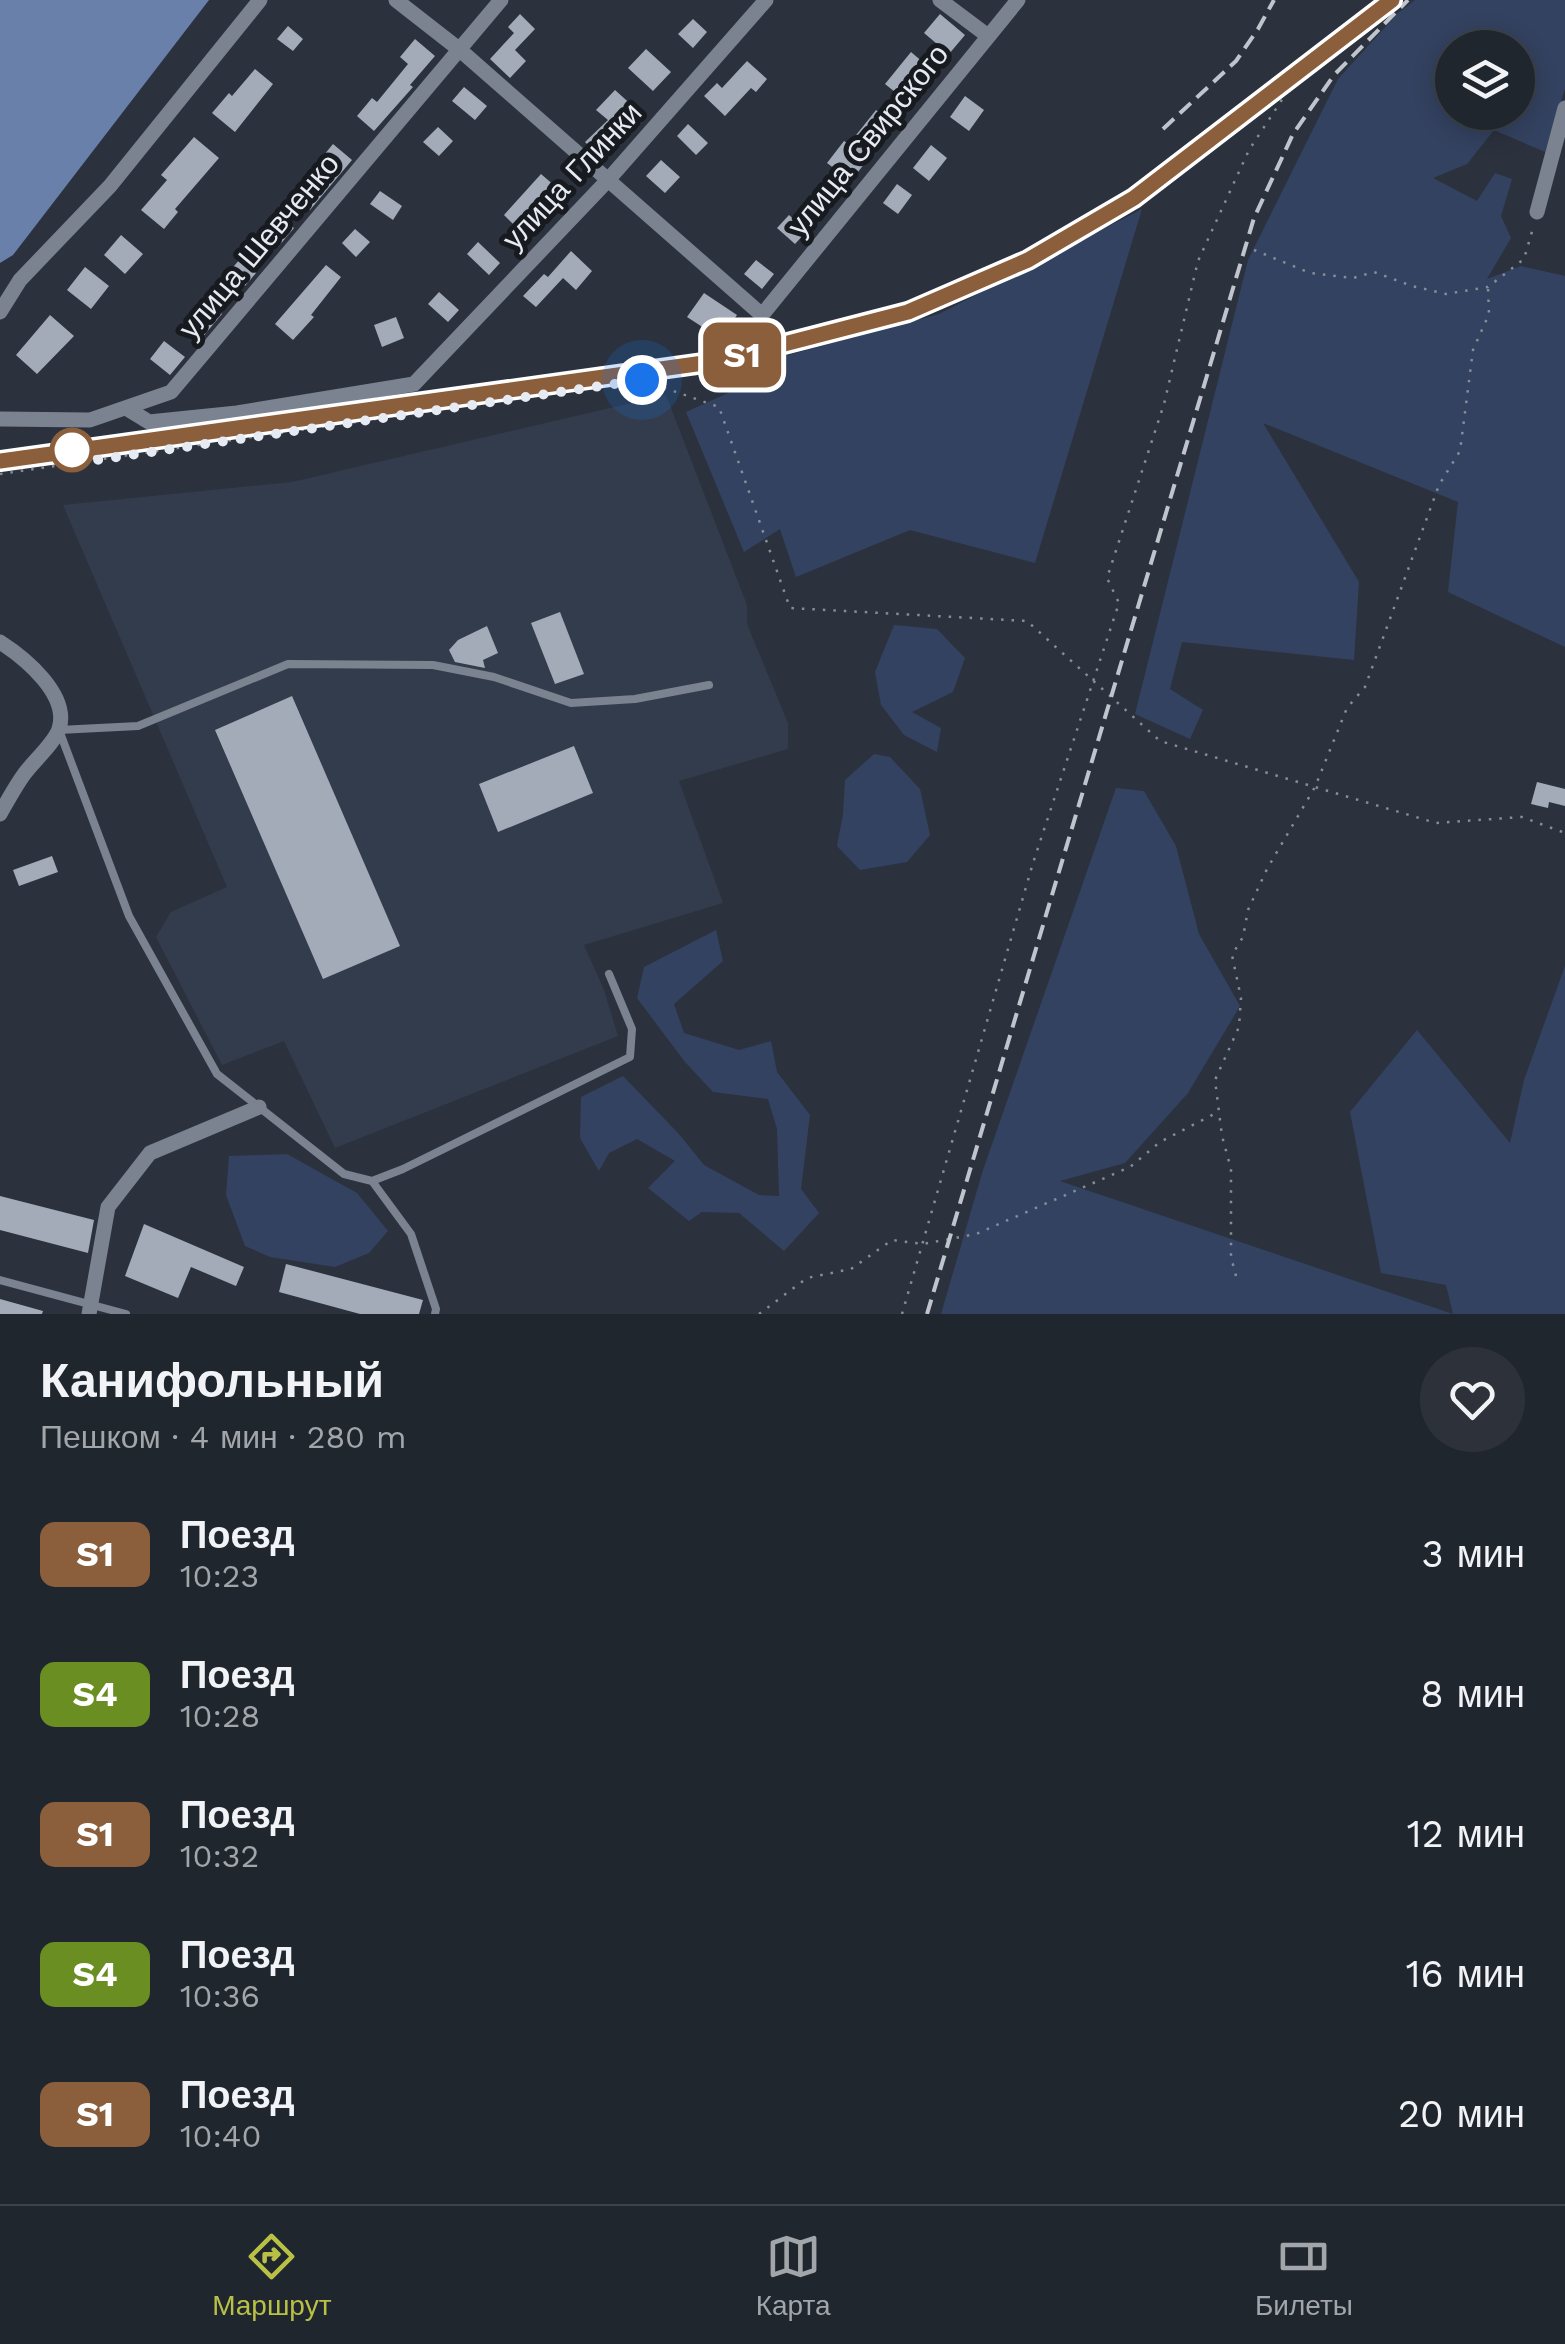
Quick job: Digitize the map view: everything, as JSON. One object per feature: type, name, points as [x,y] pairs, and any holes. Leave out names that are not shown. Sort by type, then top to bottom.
[{"type":"street","points":[[0,312],[20,280],[110,186],[260,0]]},
{"type":"street","points":[[396,0],[460,50],[608,180]]},
{"type":"street","name":"улица Шевченко","points":[[0,418],[90,420],[172,392],[501,0]]},
{"type":"street","name":"улица Глинки","points":[[126,408],[148,422],[414,384],[608,180],[766,0]]},
{"type":"street","points":[[940,0],[988,36]]},
{"type":"street","name":"улица Свирского","points":[[608,180],[762,316],[1018,0]]},
{"type":"street","points":[[1537,212],[1565,110]]},
{"type":"street","points":[[0,642],[16,652],[48,684],[60,708],[60,730],[22,777],[0,814]]},
{"type":"street","points":[[91,1310],[108,1207],[150,1153],[259,1106]]},
{"type":"lane","points":[[609,974],[632,1029],[630,1058],[403,1169],[372,1181],[344,1174],[217,1074],[130,916],[60,730],[138,726],[288,664],[433,664],[494,677],[571,703],[635,699],[709,685]]},
{"type":"lane","points":[[372,1181],[411,1234],[435,1314]]},
{"type":"lane","points":[[0,1280],[91,1310],[126,1314]]},
{"type":"path","points":[[0,474],[704,373],[910,316],[987,285],[1141,202],[1402,0]]},
{"type":"path","points":[[902,1314],[1032,863],[1120,603],[1107,578],[1164,404],[1198,261],[1249,150],[1289,89]]},
{"type":"path","points":[[1254,250],[1310,273],[1354,278],[1374,272],[1446,294],[1488,286],[1524,259],[1537,212]]},
{"type":"path","points":[[1236,1276],[1232,1257],[1231,1169],[1222,1136],[1215,1080],[1239,1028],[1241,998],[1232,955],[1243,937],[1248,910],[1267,869],[1316,788],[1348,708],[1366,686],[1439,485],[1460,451],[1474,350],[1489,314],[1488,286]]},
{"type":"path","points":[[642,380],[719,407],[790,608],[1027,621],[1160,741],[1436,823],[1522,818],[1565,833]]},
{"type":"path","points":[[760,1314],[807,1278],[851,1270],[892,1240],[923,1244],[976,1234],[1059,1200],[1130,1167],[1160,1142],[1219,1112]]},
{"type":"shaded area","points":[[0,0],[209,0],[13,255],[0,263]]},
{"type":"shaded area","points":[[1415,0],[1565,0],[1565,89],[1545,152],[1494,130],[1467,164],[1433,178],[1477,201],[1495,173],[1512,179],[1501,216],[1511,238],[1487,279],[1521,266],[1565,276],[1565,647],[1448,592],[1458,502],[1263,423],[1359,582],[1354,660],[1182,642],[1170,689],[1203,710],[1190,739],[1135,714],[1248,260],[1338,79],[1398,13]]},
{"type":"shaded area","points":[[1142,209],[1035,563],[910,530],[796,577],[780,529],[744,552],[686,412],[728,393],[730,371],[939,314]]},
{"type":"shaded area","points":[[666,395],[747,605],[747,624],[788,723],[788,749],[679,781],[723,903],[584,945],[618,1036],[335,1148],[284,1041],[222,1065],[156,937],[171,912],[227,887],[63,505],[292,482]]},
{"type":"shaded area","points":[[894,625],[937,629],[965,658],[953,692],[912,712],[941,728],[937,752],[904,735],[881,705],[875,672]]},
{"type":"shaded area","points":[[874,754],[890,757],[920,789],[930,835],[907,862],[860,870],[837,846],[845,780]]},
{"type":"shaded area","points":[[1116,788],[1144,791],[1176,846],[1199,934],[1240,1006],[1188,1093],[1125,1163],[1060,1181],[1453,1314],[941,1314],[983,1170]]},
{"type":"shaded area","points":[[716,930],[723,961],[674,1004],[684,1033],[739,1050],[771,1041],[777,1072],[810,1115],[801,1189],[819,1213],[784,1251],[739,1213],[702,1212],[689,1221],[648,1188],[675,1161],[637,1139],[609,1153],[599,1171],[580,1138],[581,1097],[623,1076],[704,1165],[759,1195],[779,1196],[777,1129],[768,1099],[713,1092],[637,998],[644,967]]},
{"type":"shaded area","points":[[1565,966],[1565,1314],[1453,1314],[1446,1285],[1381,1273],[1350,1112],[1417,1030],[1510,1143],[1524,1080]]},
{"type":"shaded area","points":[[287,1154],[357,1193],[388,1231],[369,1253],[335,1267],[270,1257],[245,1246],[226,1195],[229,1156]]},
{"type":"building","points":[[520,14],[535,29],[515,50],[526,61],[510,78],[490,59],[514,33],[508,27]]},
{"type":"building","points":[[940,14],[965,35],[949,54],[924,33]]},
{"type":"building","points":[[693,19],[707,32],[693,48],[678,34]]},
{"type":"building","points":[[288,26],[303,39],[293,51],[277,39]]},
{"type":"building","points":[[415,39],[435,56],[374,131],[357,116],[372,98],[377,102],[408,64],[400,57]]},
{"type":"building","points":[[646,49],[671,72],[653,91],[628,68]]},
{"type":"building","points":[[911,52],[931,69],[905,100],[885,84]]},
{"type":"building","points":[[747,61],[767,79],[756,92],[751,88],[725,116],[704,96],[717,83],[722,88]]},
{"type":"building","points":[[255,69],[273,84],[235,132],[212,113]]},
{"type":"building","points":[[464,87],[487,106],[475,120],[452,101]]},
{"type":"building","points":[[615,90],[635,108],[597,154],[585,142],[608,120],[596,110]]},
{"type":"building","points":[[965,96],[984,110],[969,131],[950,117]]},
{"type":"building","points":[[876,110],[889,120],[863,155],[868,159],[851,181],[827,163],[844,141],[849,144]]},
{"type":"building","points":[[688,124],[708,143],[696,155],[677,136]]},
{"type":"building","points":[[438,127],[453,141],[439,156],[423,142]]},
{"type":"building","points":[[194,137],[219,158],[175,209],[178,212],[164,229],[141,210],[167,180],[161,175]]},
{"type":"building","points":[[333,144],[352,160],[310,210],[291,195]]},
{"type":"building","points":[[931,145],[947,158],[929,181],[913,168]]},
{"type":"building","points":[[661,160],[680,177],[665,193],[646,176]]},
{"type":"building","points":[[541,174],[563,193],[524,235],[504,215]]},
{"type":"building","points":[[897,184],[912,195],[898,214],[883,203]]},
{"type":"building","points":[[380,191],[402,206],[393,220],[370,204]]},
{"type":"building","points":[[277,214],[294,228],[278,247],[261,233]]},
{"type":"building","points":[[789,215],[807,231],[795,244],[777,228]]},
{"type":"building","points":[[355,229],[370,242],[356,257],[342,243]]},
{"type":"building","points":[[121,235],[143,254],[125,274],[104,255]]},
{"type":"building","points":[[478,242],[500,263],[489,275],[467,254]]},
{"type":"building","points":[[571,251],[592,271],[576,290],[563,278],[536,307],[523,296],[544,274],[548,277]]},
{"type":"building","points":[[240,259],[256,273],[245,286],[229,272]]},
{"type":"building","points":[[756,260],[774,274],[762,289],[744,274]]},
{"type":"building","points":[[326,265],[341,277],[293,340],[275,324]]},
{"type":"building","points":[[85,267],[109,286],[91,309],[67,290]]},
{"type":"building","points":[[439,292],[459,310],[448,322],[428,304]]},
{"type":"building","points":[[704,293],[737,315],[721,339],[687,317]]},
{"type":"building","points":[[206,302],[222,314],[200,340],[185,329]]},
{"type":"building","points":[[50,315],[74,336],[37,374],[16,355]]},
{"type":"building","points":[[396,317],[404,338],[382,347],[374,325]]},
{"type":"building","points":[[164,341],[185,357],[170,375],[150,359]]},
{"type":"building","points":[[560,612],[584,674],[555,684],[531,623]]},
{"type":"building","points":[[487,626],[498,653],[483,660],[485,668],[455,662],[449,650],[458,640]]},
{"type":"building","points":[[292,696],[400,946],[323,979],[215,730]]},
{"type":"building","points":[[574,746],[593,793],[498,832],[479,784]]},
{"type":"building","points":[[1537,782],[1565,789],[1565,806],[1549,802],[1548,808],[1531,804]]},
{"type":"building","points":[[52,856],[58,872],[19,886],[13,870]]},
{"type":"building","points":[[0,1196],[94,1220],[88,1253],[0,1230]]},
{"type":"building","points":[[144,1224],[244,1267],[236,1286],[191,1267],[178,1298],[125,1276]]},
{"type":"building","points":[[286,1264],[423,1300],[419,1314],[360,1314],[279,1292]]},
{"type":"building","points":[[0,1299],[43,1311],[0,1314]]},
{"type":"railway","points":[[1163,129],[1236,61],[1274,0]]},
{"type":"railway","points":[[0,461],[718,361],[908,311],[1028,260],[1134,198],[1392,0]]},
{"type":"railway","points":[[927,1314],[1254,218],[1293,134],[1334,75],[1408,0]]},
{"type":"train","name":"S1","points":[[0,461],[718,361],[908,312],[1028,260],[1134,198],[1392,0]]},
{"type":"route","points":[[72,450],[76,463],[642,380]]}]
